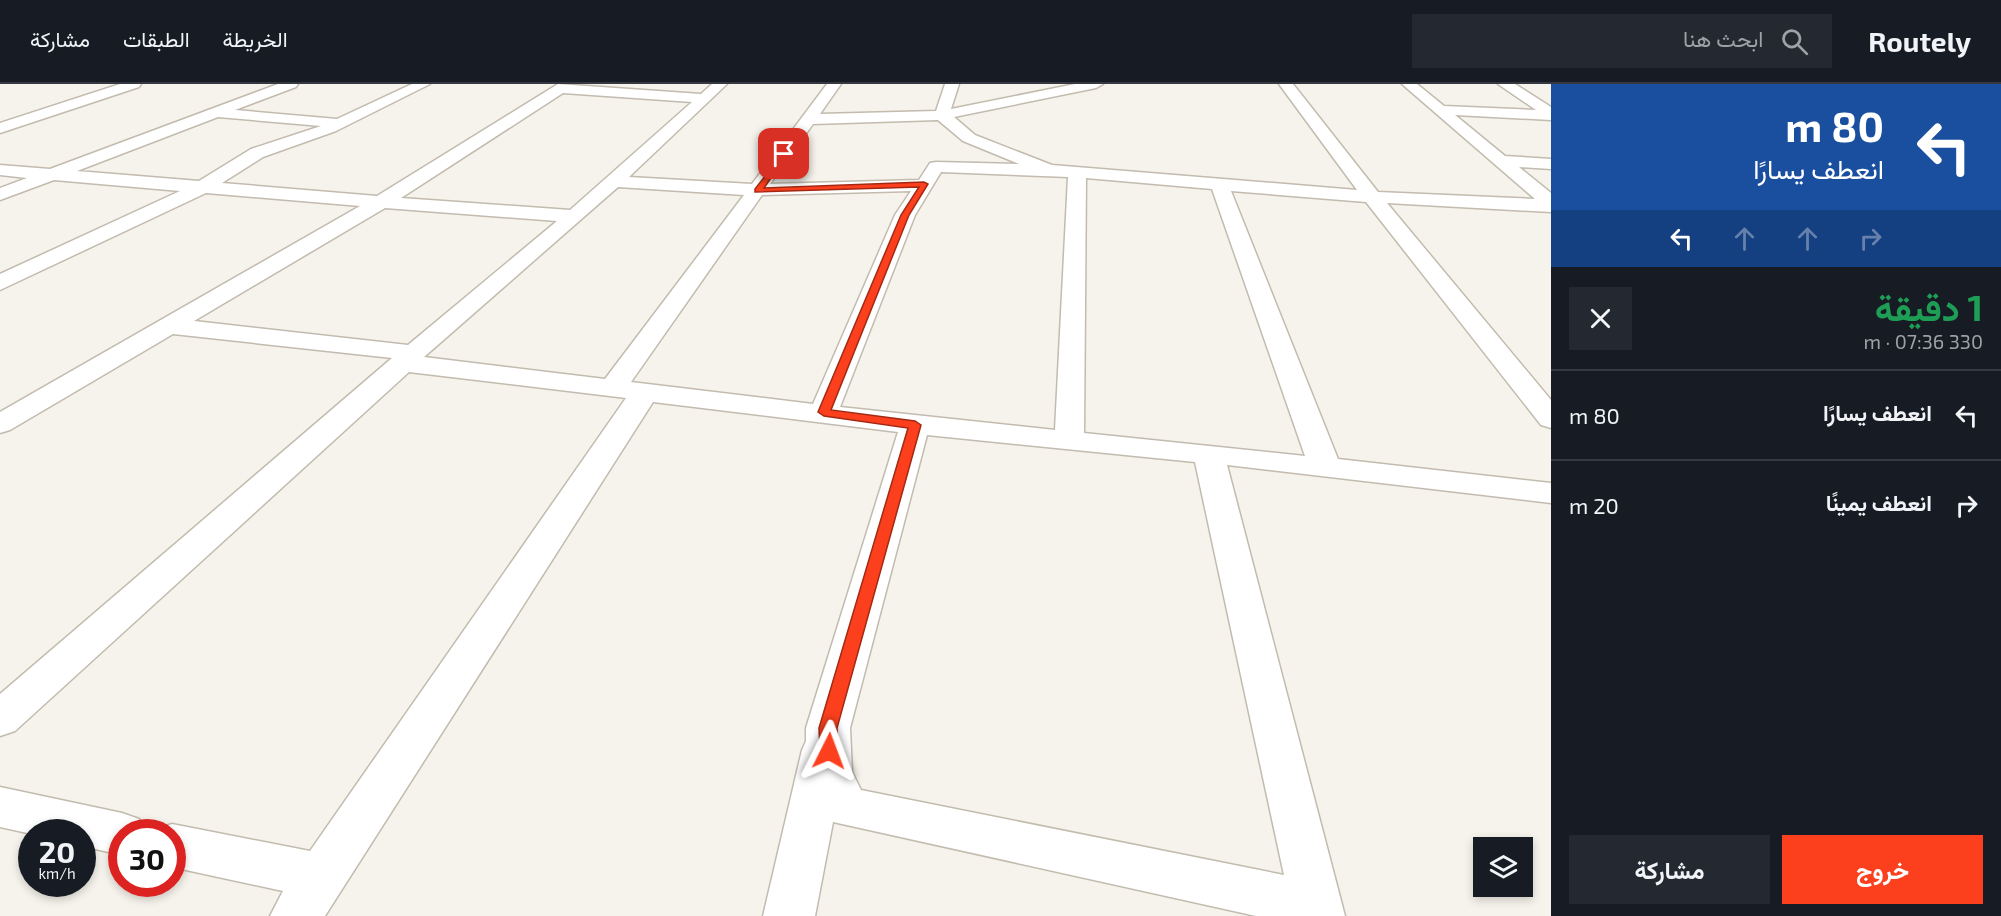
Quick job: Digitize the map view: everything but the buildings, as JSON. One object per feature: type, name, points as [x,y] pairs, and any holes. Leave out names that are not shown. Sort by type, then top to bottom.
[{"type":"street","points":[[1,127],[134,84]]},
{"type":"street","points":[[0,194],[291,84]]},
{"type":"street","points":[[0,283],[203,187],[257,153],[342,123],[423,84]]},
{"type":"street","points":[[186,849],[308,896],[758,190],[834,84]]},
{"type":"street","points":[[942,115],[952,84]]},
{"type":"street","points":[[811,118],[942,115],[1096,84]]},
{"type":"street","points":[[1286,84],[1372,197],[1551,419]]},
{"type":"street","points":[[0,424],[381,202],[563,87],[712,91]]},
{"type":"street","points":[[1413,87],[1551,204]]},
{"type":"street","points":[[1413,87],[1441,92]]},
{"type":"street","points":[[1503,89],[1524,96],[1551,114]]},
{"type":"street","points":[[0,719],[409,358],[575,216],[712,91]]},
{"type":"street","points":[[1440,110],[1551,114]]},
{"type":"street","points":[[213,113],[342,123]]},
{"type":"street","points":[[942,115],[969,138],[1048,170]]},
{"type":"street","points":[[824,412],[905,215],[936,166],[969,138]]},
{"type":"street","points":[[1502,161],[1551,164]]},
{"type":"street","points":[[936,166],[1048,170],[1372,197],[1551,204]]},
{"type":"street","points":[[0,170],[575,216]]},
{"type":"street","points":[[1069,440],[1077,173]]},
{"type":"street","points":[[614,181],[758,190],[924,184]]},
{"type":"street","points":[[1219,183],[1325,467]]},
{"type":"street","points":[[170,326],[409,358],[628,391],[824,412],[915,425],[1209,454],[1541,492],[1551,519]]},
{"type":"street","points":[[789,916],[828,728],[915,425]]},
{"type":"street","points":[[828,728],[829,773],[846,807],[1318,910],[1209,454]]},
{"type":"street","points":[[0,807],[108,831]]},
{"type":"route","points":[[784,154],[758,190],[924,184],[905,215],[824,412],[915,425],[828,728],[829,751]]}]
